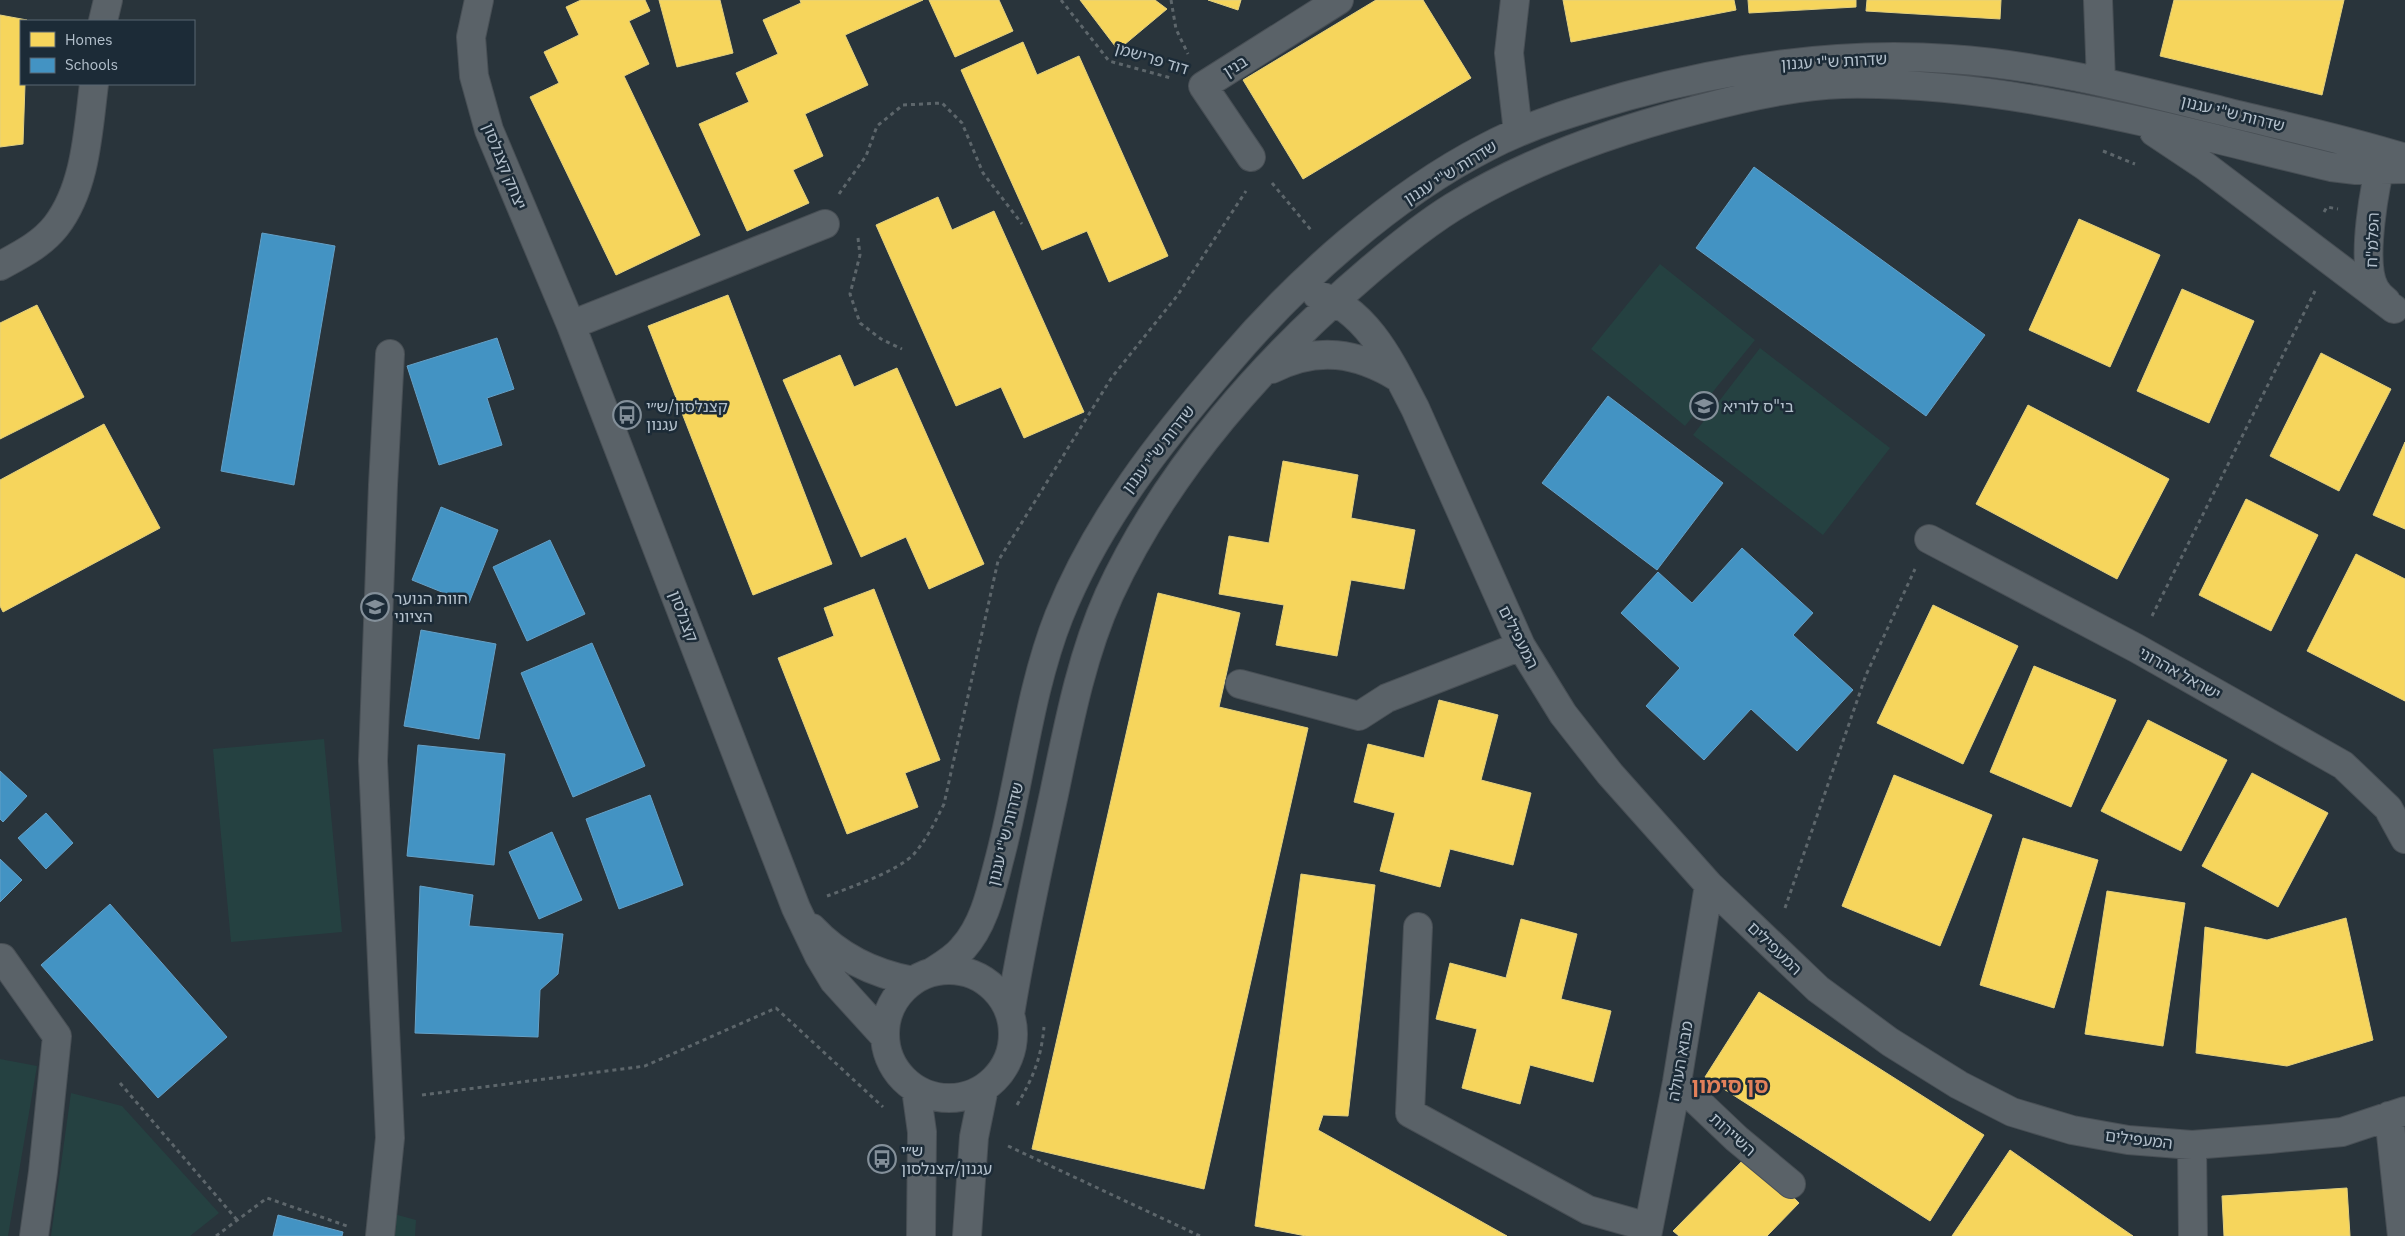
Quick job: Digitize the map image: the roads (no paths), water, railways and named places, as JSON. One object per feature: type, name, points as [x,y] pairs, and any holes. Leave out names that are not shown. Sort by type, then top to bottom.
[{"type":"street","points":[[103,20],[108,0]]},
{"type":"street","name":"יצחק קצנלסון","points":[[479,0],[471,37],[474,76],[489,130],[571,324]]},
{"type":"street","name":"בנין","points":[[1256,163],[1204,86],[1339,0]]},
{"type":"street","points":[[1515,0],[1509,53],[1518,132]]},
{"type":"street","points":[[2098,0],[2101,81]]},
{"type":"street","name":"שדרות ש\"י עגנון","points":[[923,977],[963,948],[982,918],[1011,814],[1037,691],[1057,620],[1084,560],[1115,505],[1159,444],[1250,336],[1295,292],[1387,212],[1442,173],[1483,149],[1518,132],[1585,108],[1664,86],[1738,69],[1818,59],[1949,58],[2034,69],[2101,81],[2393,162]]},
{"type":"street","name":"שדרות ש\"י עגנון","points":[[1010,1014],[1024,932],[1064,743],[1082,670],[1107,600],[1137,538],[1219,423],[1262,374],[1335,300],[1406,240],[1451,208],[1505,178],[1606,136],[1710,106],[1769,94],[1837,84],[1916,84],[1990,92],[2051,102],[2331,167],[2393,162]]},
{"type":"street","points":[[0,266],[32,248],[56,226],[74,192],[87,147],[94,85]]},
{"type":"street","points":[[2138,122],[2205,166],[2329,262],[2400,312]]},
{"type":"street","name":"הפלמ\"ח","points":[[2393,162],[2372,214],[2369,253],[2371,277],[2375,289],[2400,312]]},
{"type":"street","points":[[571,324],[825,224]]},
{"type":"street","points":[[1295,292],[1335,300]]},
{"type":"street","name":"המעפילים","points":[[1335,300],[1368,330],[1399,378],[1415,408],[1521,646],[1563,714],[1610,774],[1708,885],[1818,989],[1890,1042],[1960,1085],[2012,1112],[2072,1130],[2128,1140],[2192,1145],[2342,1132],[2397,1114]]},
{"type":"street","name":"קצנלסון","points":[[571,324],[796,908]]},
{"type":"street","points":[[380,1236],[390,1138],[373,761],[383,485],[390,354]]},
{"type":"street","points":[[1262,374],[1285,362],[1306,355],[1325,354],[1340,355],[1373,364],[1399,378]]},
{"type":"street","name":"ישראל אהרוני","points":[[1929,539],[2136,648],[2344,765],[2388,808],[2405,839]]},
{"type":"street","points":[[1240,684],[1358,716],[1387,698],[1521,646]]},
{"type":"street","name":"מבוא העולה","points":[[1648,1231],[1677,1082],[1708,885]]},
{"type":"street","points":[[796,908],[823,940],[840,953],[878,972],[923,977],[954,970],[975,975],[1000,995],[1010,1014],[1013,1036],[1009,1056],[1000,1074],[984,1088],[965,1096],[935,1097],[916,1089],[900,1075],[894,1066],[886,1047],[885,1036],[892,1005],[901,992],[923,977]]},
{"type":"street","points":[[796,908],[819,956],[834,981],[885,1036]]},
{"type":"street","points":[[1418,928],[1410,1113],[1588,1210],[1648,1231]]},
{"type":"street","points":[[2,958],[57,1036],[44,1172],[34,1236]]},
{"type":"street","name":"השיירות","points":[[1677,1082],[1790,1184]]},
{"type":"street","points":[[967,1236],[974,1137],[984,1088]]},
{"type":"street","points":[[916,1089],[922,1132],[922,1236]]},
{"type":"street","points":[[2397,1114],[2402,1236]]},
{"type":"street","points":[[2192,1145],[2193,1236]]},
{"type":"place","name":"בי\"ס לוריא","points":[[1704,406]]},
{"type":"place","name":"קצנלסון/ש״י עגנון","points":[[627,415]]},
{"type":"place","name":"חוות הנוער הציוני","points":[[375,607]]},
{"type":"place","name":"ש״י עגנון/קצנלסון","points":[[882,1159]]},
{"type":"district","name":"סן סימון","points":[[1730,1086]]}]
